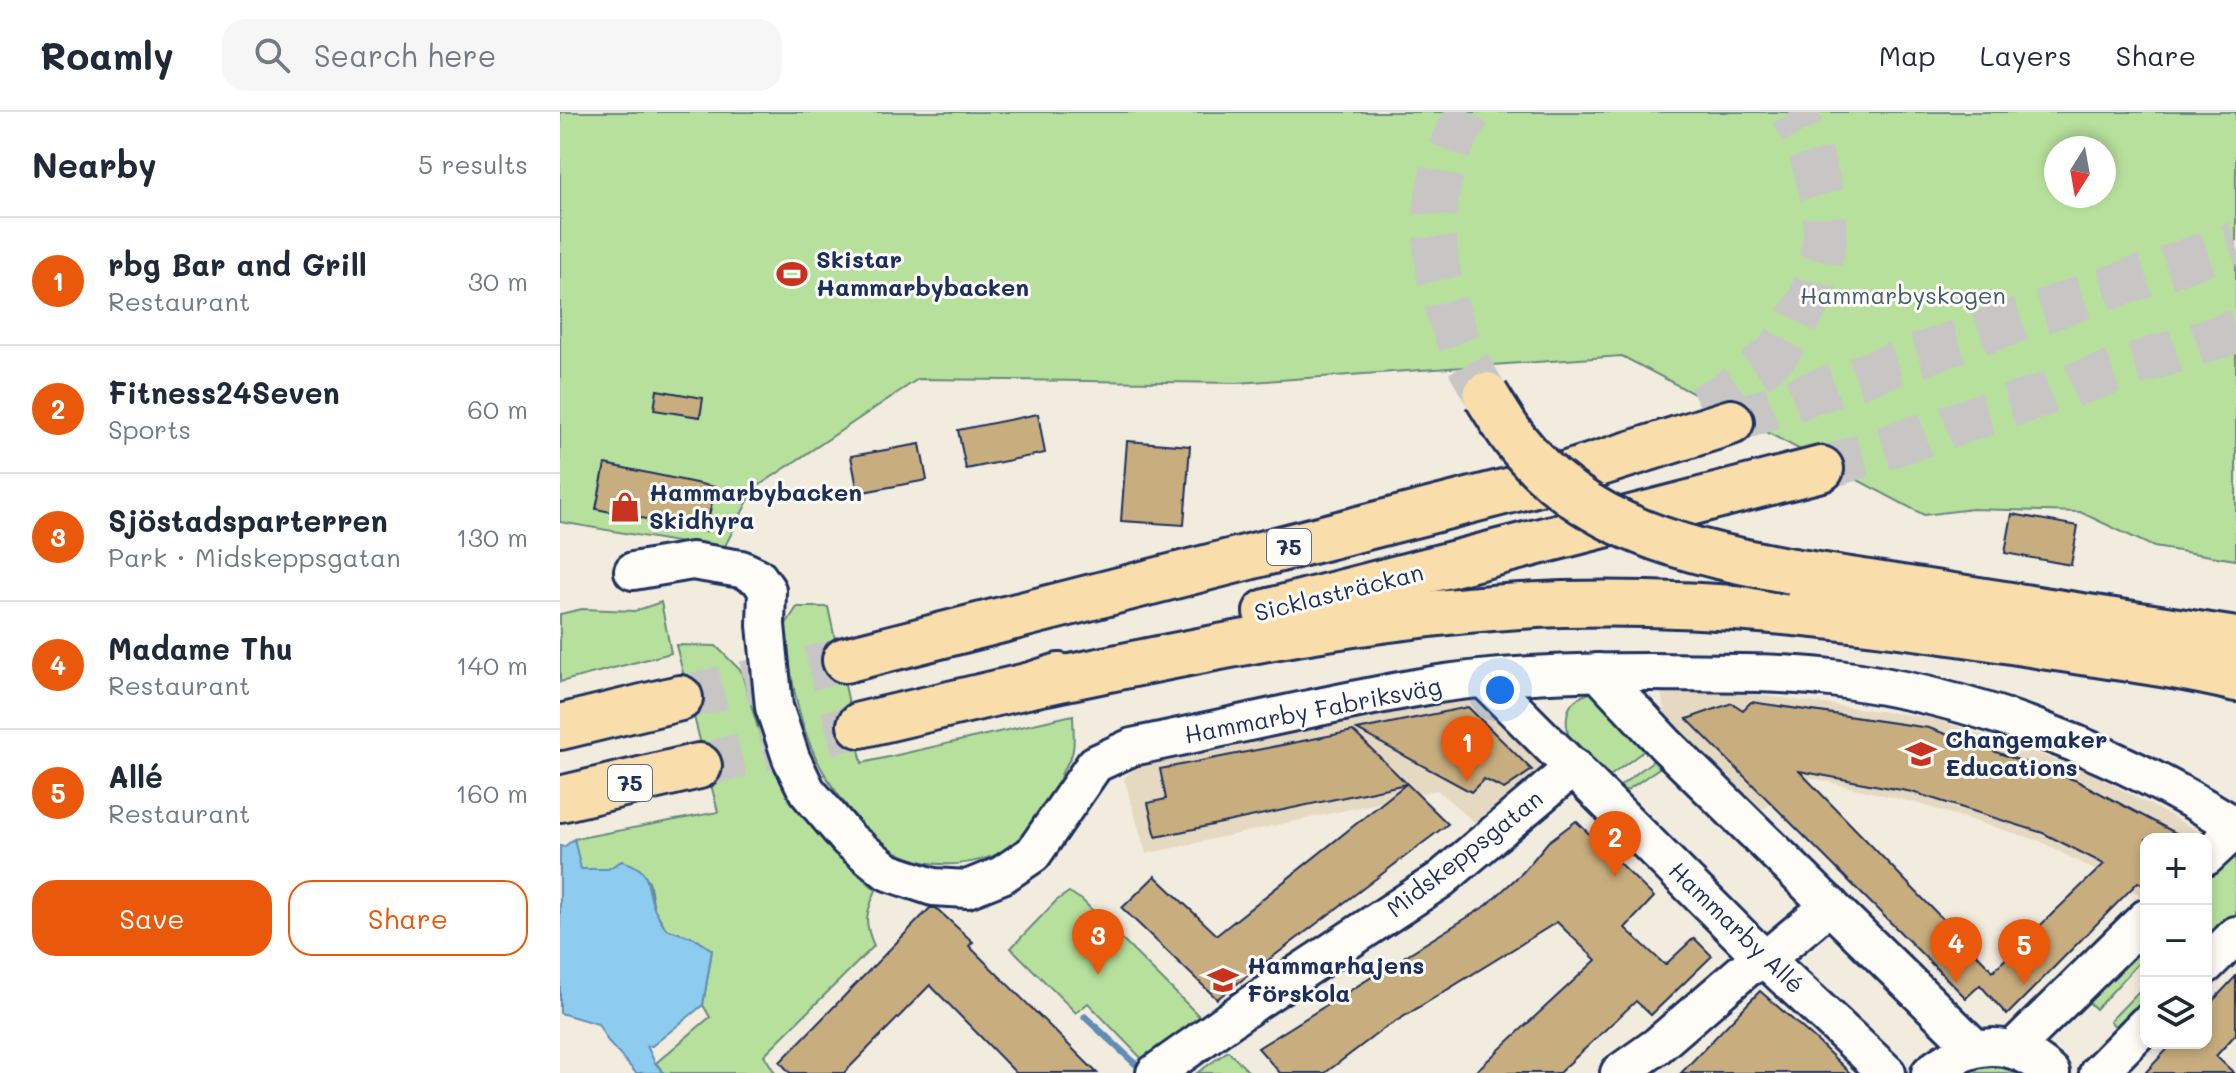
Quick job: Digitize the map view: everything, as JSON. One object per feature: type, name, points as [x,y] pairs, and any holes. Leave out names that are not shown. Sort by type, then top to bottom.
[{"type":"highway","points":[[1486,395],[1516,442],[1553,480],[1606,516],[1646,536],[1687,549],[1792,571],[2236,640]]},
{"type":"highway","name":"75","points":[[845,660],[1535,484],[1715,415]]},
{"type":"highway","name":"Sicklasträckan","points":[[860,725],[1031,685],[1227,621],[1821,469]]},
{"type":"highway","points":[[1031,685],[1270,636],[1380,620],[1518,606],[1589,604],[1738,608],[1812,614],[1954,632],[2236,679]]},
{"type":"highway","points":[[560,727],[680,698]]},
{"type":"highway","name":"75","points":[[560,799],[699,766]]},
{"type":"street","name":"Hammarby Fabriksväg","points":[[633,571],[692,561],[741,569],[758,577],[767,590],[766,625],[774,707],[791,758],[807,791],[848,839],[888,872],[933,887],[967,889],[1002,875],[1033,854],[1095,764],[1132,747],[1429,685],[1598,672],[1737,672],[1832,678],[1930,697],[2010,719],[2101,753],[2197,802],[2236,827]]},
{"type":"street","points":[[1598,672],[1666,745],[1975,1048]]},
{"type":"street","name":"Hammarby Allé","points":[[1485,680],[1766,959],[1887,1073]]},
{"type":"street","name":"Midskeppsgatan","points":[[1155,1073],[1255,1002],[1440,880],[1574,767]]},
{"type":"street","points":[[2212,851],[2236,827]]},
{"type":"street","points":[[1619,1073],[1657,1046],[1747,968],[1766,959],[1830,905]]},
{"type":"street","points":[[2013,1049],[2140,924]]},
{"type":"street","points":[[2212,959],[2236,935]]},
{"type":"street","points":[[2098,1073],[2140,1030]]},
{"type":"street","points":[[1930,1073],[1949,1058],[1975,1048],[1994,1047],[2013,1049],[2038,1061],[2051,1073]]},
{"type":"shaded area","points":[[1720,690],[1931,718],[2086,770],[2202,833],[2140,833],[2140,895],[2040,841],[1912,802],[1812,778],[1758,812],[1666,720],[1661,692]]},
{"type":"shaded area","points":[[1479,691],[1563,774],[1509,818],[1475,823],[1437,790],[1146,854],[1124,778],[1149,757]]},
{"type":"green space","name":"Hammarbyskogen","points":[[560,112],[2236,112],[2236,560],[2154,547],[2080,512],[1972,509],[1924,515],[1622,356],[1237,383],[918,379],[754,489],[723,550],[560,522]]},
{"type":"green space","points":[[661,602],[671,653],[560,682],[560,614],[582,609],[635,611]]},
{"type":"green space","points":[[797,607],[828,607],[862,763],[1073,715],[1073,750],[1060,779],[1063,794],[1034,830],[1023,840],[995,855],[947,864],[915,860],[886,846],[873,835],[836,792],[805,732],[784,627]]},
{"type":"green space","points":[[676,645],[716,646],[741,671],[762,742],[789,799],[838,856],[876,890],[867,918],[874,946],[764,1055],[775,1073],[664,1073],[656,1063],[710,1017],[703,1005],[712,950],[694,938],[666,929],[654,908],[649,881],[622,861],[608,869],[580,869],[574,839],[718,812]]},
{"type":"green space","points":[[1596,693],[1653,744],[1610,776],[1568,735],[1569,708],[1577,699]]},
{"type":"green space","points":[[1662,754],[1669,761],[1626,791],[1620,786]]},
{"type":"green space","points":[[2236,848],[2236,921],[2212,946],[2212,905],[2212,867]]},
{"type":"green space","points":[[1069,892],[1082,900],[1200,1017],[1143,1060],[1088,1003],[1076,1013],[1011,948],[1056,901]]},
{"type":"green space","points":[[2140,937],[2140,961],[2096,1009],[2081,995]]},
{"type":"green space","points":[[2140,990],[2140,1017],[2123,1035],[2110,1021]]},
{"type":"green space","points":[[1228,1051],[1250,1073],[1197,1073]]},
{"type":"green space","points":[[1993,1063],[2021,1073],[1955,1073],[1966,1066]]},
{"type":"water","points":[[574,839],[581,869],[608,869],[622,861],[632,864],[646,877],[653,906],[666,929],[694,938],[712,950],[703,1005],[652,1046],[647,1046],[664,1073],[636,1073],[609,1043],[598,1024],[560,1013],[560,846],[564,847]]},
{"type":"building","points":[[657,390],[703,398],[700,417],[654,410]]},
{"type":"building","points":[[1038,414],[1045,453],[966,469],[958,430]]},
{"type":"building","points":[[1127,441],[1190,446],[1184,525],[1121,521]]},
{"type":"building","points":[[920,444],[927,480],[858,493],[851,456]]},
{"type":"building","points":[[605,464],[715,487],[706,531],[596,509]]},
{"type":"building","points":[[2012,514],[2078,526],[2071,565],[2005,553]]},
{"type":"building","points":[[1751,702],[1929,728],[2077,781],[2176,833],[2140,833],[2140,883],[2007,1015],[1980,985],[1966,998],[1687,719],[1732,703],[1743,710]],"holes":[[[1799,771],[1912,792],[2043,833],[2104,864],[1993,971]]]},
{"type":"building","points":[[1468,707],[1532,770],[1504,789],[1484,779],[1471,792],[1357,730]]},
{"type":"building","points":[[1353,731],[1448,824],[1217,999],[1122,908],[1155,876],[1217,935],[1406,784],[1156,837],[1148,803],[1166,799],[1160,769]]},
{"type":"building","points":[[1576,821],[1654,897],[1625,928],[1665,965],[1694,938],[1712,956],[1651,1015],[1636,1001],[1559,1073],[1474,1073],[1596,960],[1557,922],[1382,1030],[1325,1073],[1280,1073],[1258,1048],[1487,905],[1523,872],[1548,842]]},
{"type":"building","points":[[930,908],[936,908],[973,942],[969,946],[1097,1073],[1016,1073],[930,985],[844,1073],[790,1073],[780,1062]]},
{"type":"building","points":[[2236,976],[2236,1034],[2216,1056],[2234,1073],[2145,1073],[2167,1049],[2212,1049],[2212,1002]]},
{"type":"building","points":[[1760,991],[1817,1041],[1850,1073],[1681,1073]]},
{"type":"waterway","points":[[1085,1017],[1140,1068]]},
{"type":"tunnel","points":[[1470,112],[1451,146],[1440,181],[1435,217],[1436,254],[1442,291],[1453,327],[1486,395]]},
{"type":"tunnel","points":[[1700,407],[1729,392],[1778,352],[1812,296],[1825,239],[1824,202],[1807,139],[1792,112]]},
{"type":"tunnel","points":[[1731,422],[2236,243]]},
{"type":"tunnel","points":[[1821,469],[2236,331]]},
{"type":"tunnel","points":[[680,698],[845,660]]},
{"type":"tunnel","points":[[699,766],[860,725]]},
{"type":"place","name":"Skistar Hammarbybacken","points":[[792,274]]},
{"type":"place","name":"Hammarbybacken Skidhyra","points":[[625,507]]},
{"type":"place","name":"Changemaker Educations","points":[[1921,754]]},
{"type":"place","name":"rbg Bar and Grill","points":[[1467,782]]},
{"type":"place","name":"Fitness24Seven","points":[[1615,877]]},
{"type":"place","name":"Sjöstadsparterren","points":[[1098,975]]},
{"type":"place","name":"Hammarhajens Förskola","points":[[1223,980]]},
{"type":"place","name":"Madame Thu","points":[[1956,983]]},
{"type":"place","name":"Allé","points":[[2024,985]]}]
